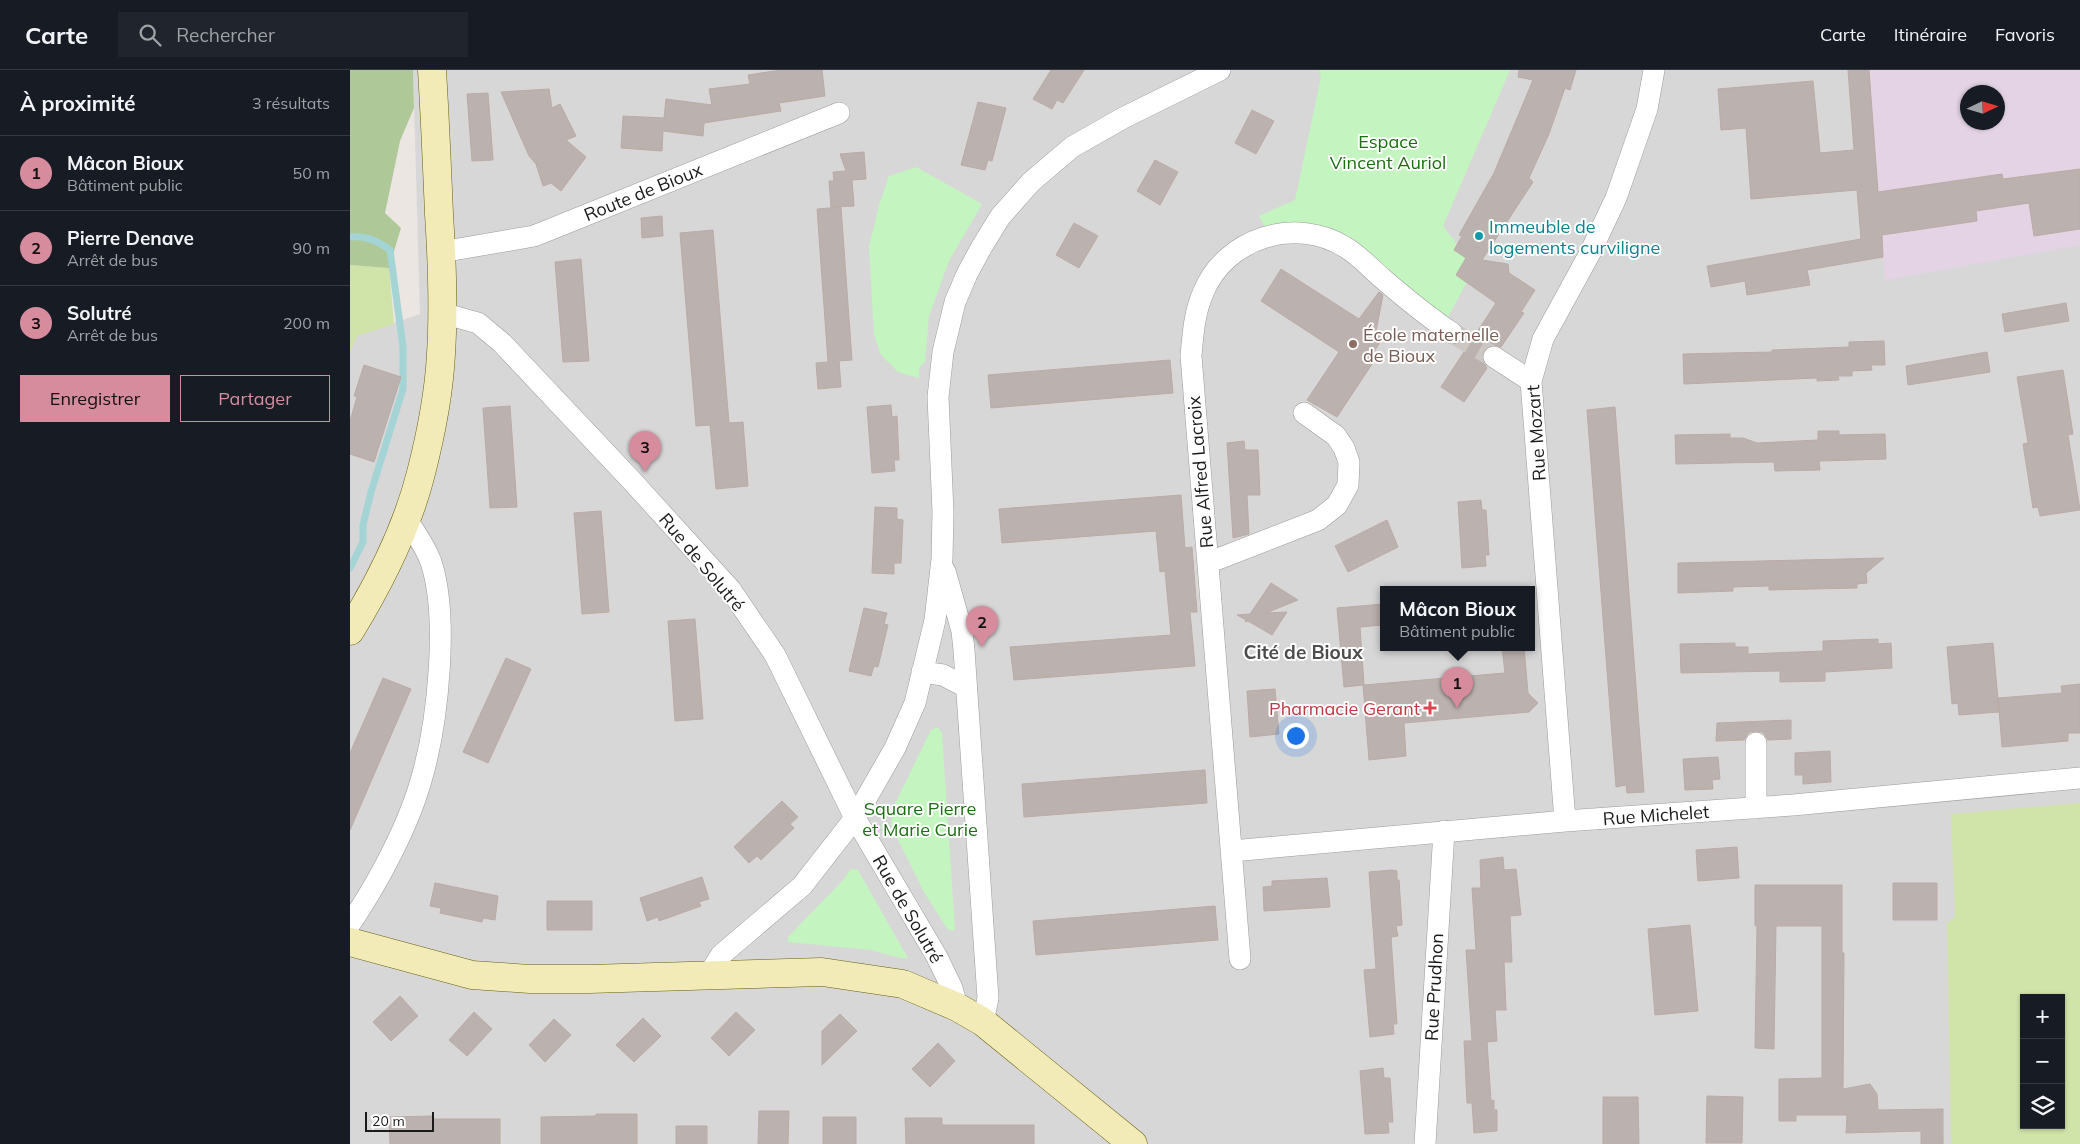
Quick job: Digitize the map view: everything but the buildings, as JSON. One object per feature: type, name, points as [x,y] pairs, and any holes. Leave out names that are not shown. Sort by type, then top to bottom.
[{"type":"main road","points":[[350,631],[369,599],[406,519],[421,474],[430,433],[441,354],[442,313],[441,252],[432,70]]},
{"type":"main road","points":[[350,942],[472,974],[530,979],[822,972],[903,984],[957,1007],[983,1022],[1133,1144]]},
{"type":"street","points":[[709,974],[721,955],[802,886],[855,818],[895,748],[915,703],[935,620],[942,559],[943,512],[938,397],[942,361],[955,302],[981,248],[1000,217],[1031,182],[1072,147],[1123,118],[1220,70]]},
{"type":"street","name":"Rue Mozart","points":[[1565,821],[1531,381],[1543,339],[1590,253],[1616,198],[1647,109],[1654,70]]},
{"type":"street","name":"Route de Bioux","points":[[441,252],[534,236],[839,113]]},
{"type":"street","name":"Rue Alfred Lacroix","points":[[1240,959],[1191,356],[1194,320],[1203,292],[1215,271],[1232,253],[1253,242],[1276,234],[1303,232],[1326,237],[1347,248],[1418,310],[1452,332]]},
{"type":"street","name":"Rue de Solutré","points":[[442,313],[478,324],[502,342],[730,589],[775,655],[855,818],[937,958],[952,988],[957,1007]]},
{"type":"street","points":[[1494,358],[1531,381]]},
{"type":"street","points":[[1208,562],[1318,520],[1337,505],[1348,486],[1349,462],[1344,448],[1336,436],[1304,413]]},
{"type":"street","points":[[350,924],[406,823],[422,778],[434,724],[439,673],[438,599],[431,562],[419,537],[406,519]]},
{"type":"street","points":[[942,559],[962,631],[988,998],[983,1022]]},
{"type":"street","points":[[922,672],[943,675],[966,687]]},
{"type":"street","points":[[1756,743],[1756,808]]},
{"type":"street","name":"Rue Michelet","points":[[1232,851],[1565,821],[1756,808],[2080,778]]},
{"type":"street","name":"Rue Prudhon","points":[[1425,1144],[1444,831]]},
{"type":"shaded area","points":[[413,70],[2080,70],[2080,1144],[350,1144],[350,352],[357,336],[420,314]]},
{"type":"shaded area","points":[[1869,70],[2080,70],[2080,245],[1885,280]]},
{"type":"green space","points":[[350,70],[413,70],[414,108],[400,141],[385,213],[401,228],[389,268],[350,265]]},
{"type":"green space","name":"Espace Vincent Auriol","points":[[1319,70],[1510,70],[1443,226],[1475,267],[1446,321],[1353,245],[1316,224],[1265,227],[1259,216],[1295,200],[1321,77]]},
{"type":"green space","points":[[916,167],[982,204],[949,261],[929,316],[925,362],[919,368],[919,378],[898,372],[881,355],[874,335],[869,247],[879,205],[889,176]]},
{"type":"green space","points":[[350,265],[389,268],[394,324],[357,336],[350,352]]},
{"type":"green space","name":"Square Pierre et Marie Curie","points":[[937,727],[942,733],[955,930],[948,930],[924,892],[891,826],[892,810],[931,730]]},
{"type":"green space","points":[[2080,803],[2080,1144],[1951,1144],[1947,923],[1955,917],[1951,814]]},
{"type":"green space","points":[[851,869],[858,870],[908,958],[900,958],[871,950],[788,942],[788,937],[844,879]]},
{"type":"waterway","points":[[350,237],[371,239],[390,250],[403,347],[403,389],[371,492],[363,525],[363,542],[350,568]]},
{"type":"tunnel","points":[[1452,333],[1494,357]]},
{"type":"place","name":"Immeuble de logements curviligne","points":[[1479,236]]},
{"type":"place","name":"École maternelle de Bioux","points":[[1353,344]]},
{"type":"place","name":"Solutré","points":[[645,472]]},
{"type":"place","name":"Pierre Denave","points":[[982,647]]},
{"type":"place","name":"Pharmacie Gerant","points":[[1430,708]]},
{"type":"place","name":"Mâcon Bioux","points":[[1457,708]]},
{"type":"district","name":"Cité de Bioux","points":[[1303,652]]}]
